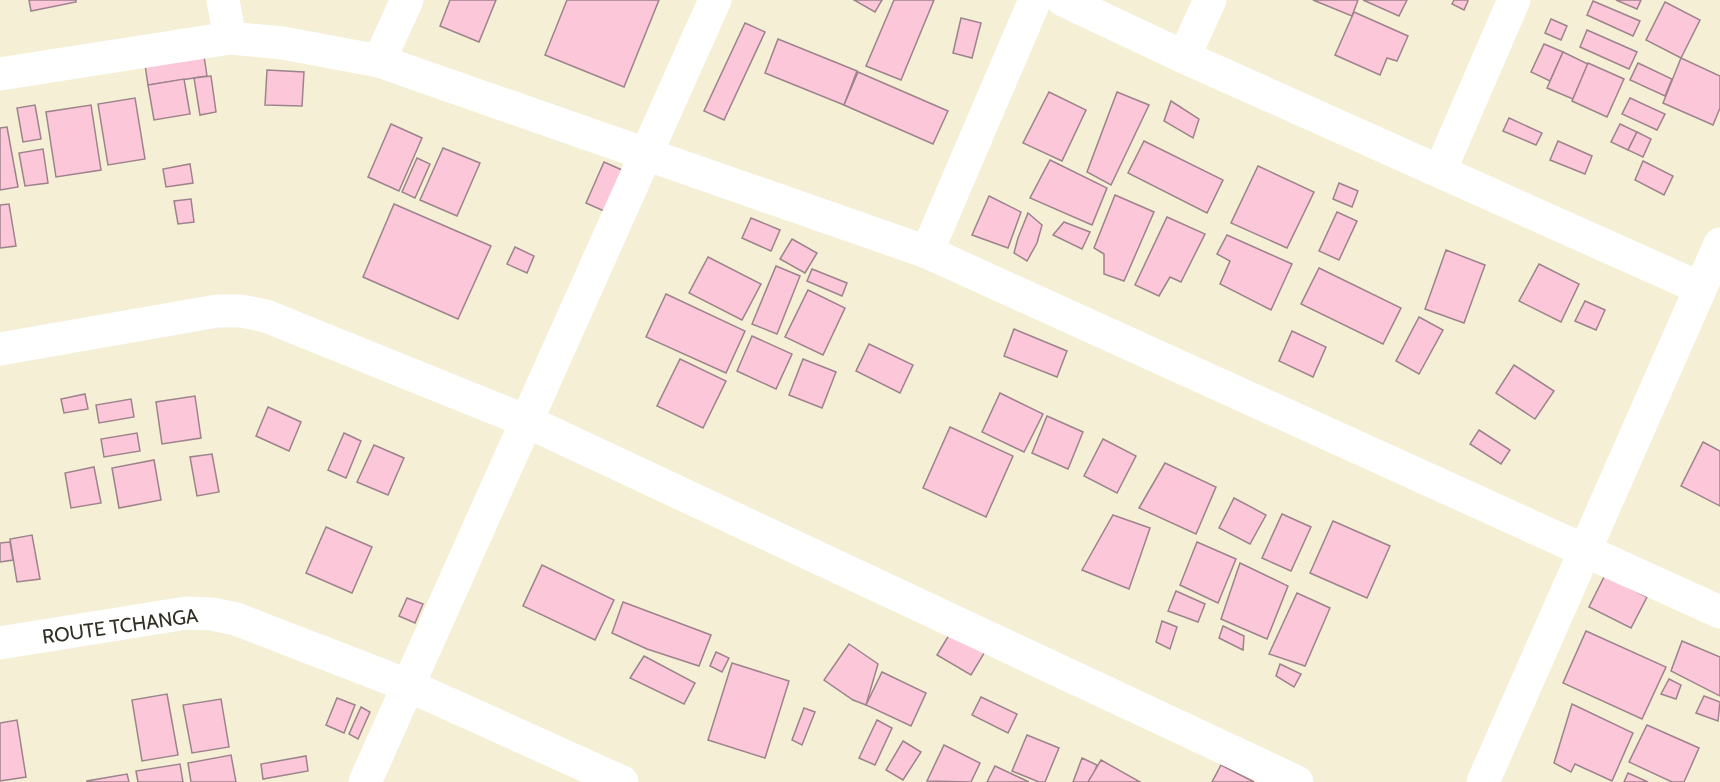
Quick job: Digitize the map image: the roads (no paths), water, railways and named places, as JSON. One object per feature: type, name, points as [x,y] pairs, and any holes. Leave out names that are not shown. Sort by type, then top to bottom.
[{"type":"street","points":[[223,0],[230,38]]},
{"type":"street","points":[[379,61],[407,0]]},
{"type":"street","points":[[365,782],[715,0]]},
{"type":"street","points":[[927,252],[1035,0]]},
{"type":"street","points":[[1063,0],[1184,57],[1700,288]]},
{"type":"street","points":[[1184,57],[1210,0]]},
{"type":"street","points":[[1440,171],[1514,0]]},
{"type":"street","points":[[0,74],[230,38],[283,43],[379,61],[927,252],[1720,612]]},
{"type":"street","points":[[1483,782],[1720,244]]},
{"type":"street","points":[[0,349],[217,311],[241,311],[266,316],[526,422],[1297,782]]},
{"type":"street","name":"ROUTE TCHANGA","points":[[0,643],[186,613],[212,614],[237,619],[407,685],[622,782]]}]
